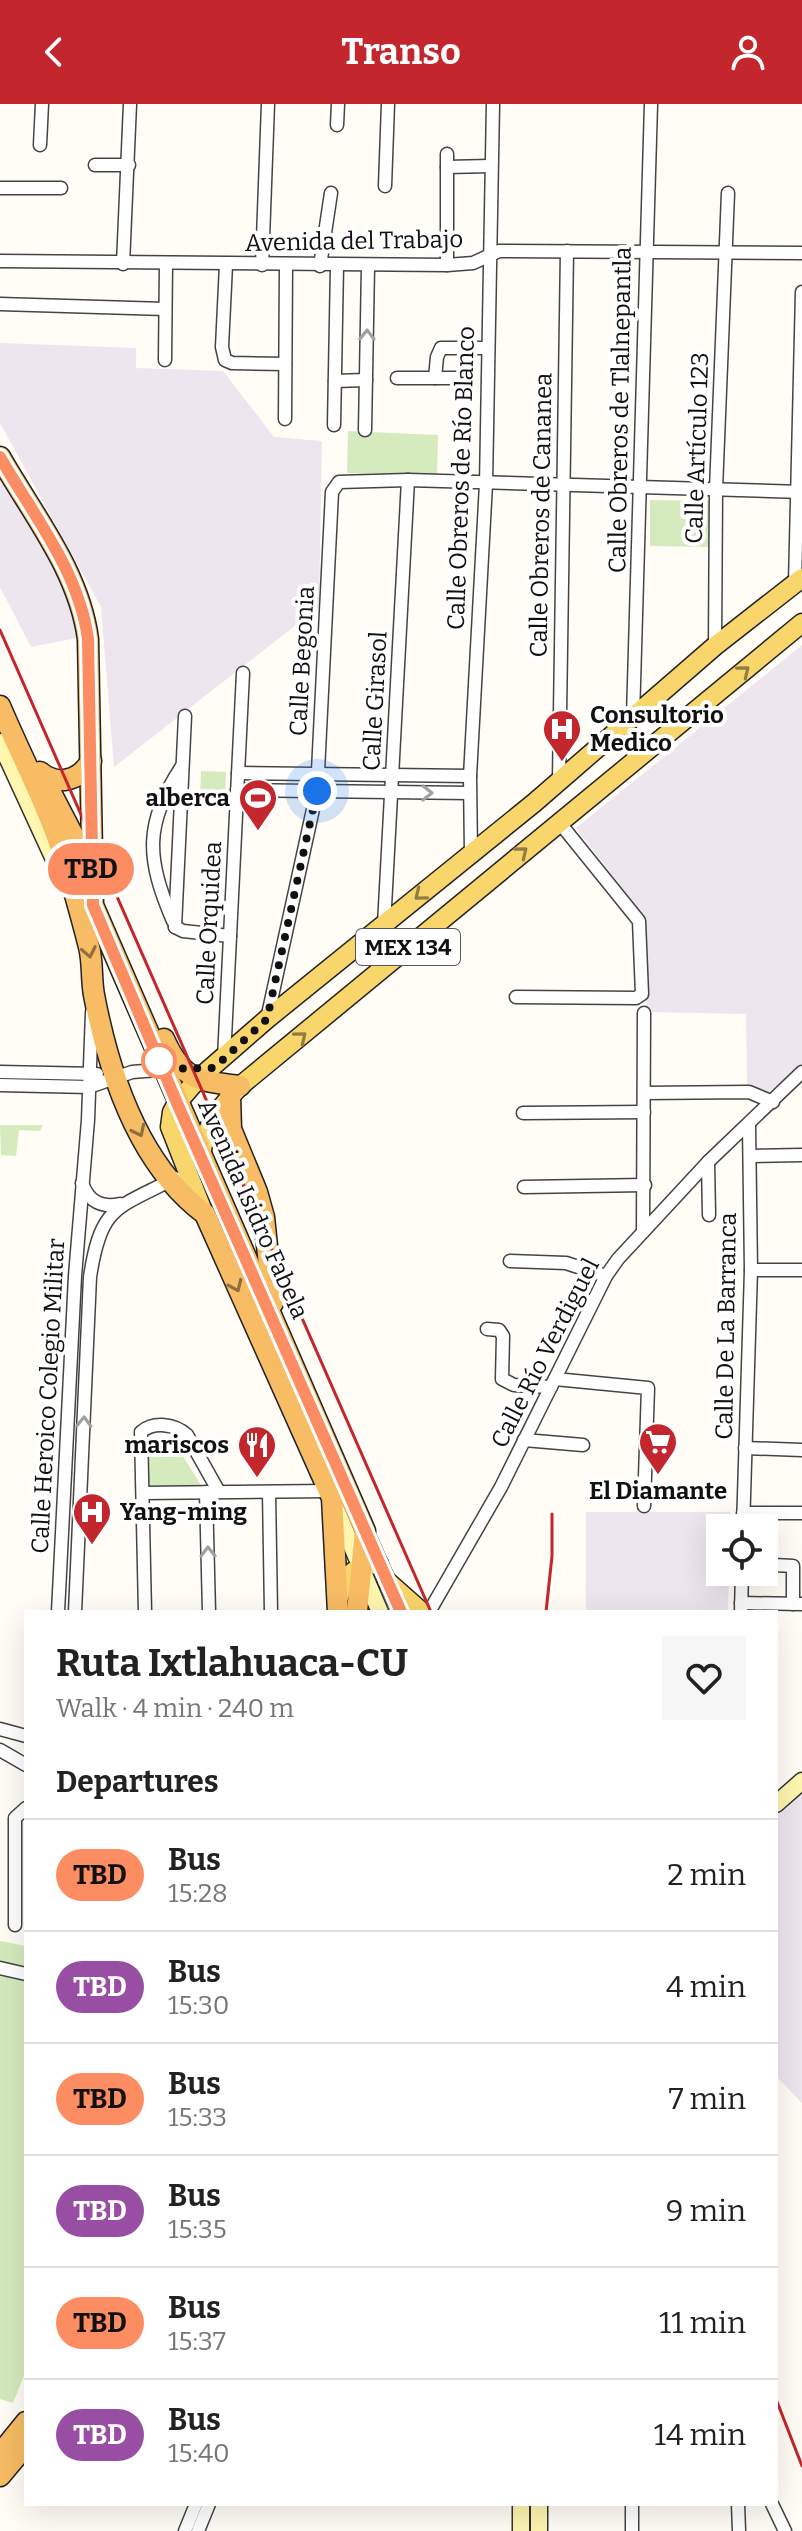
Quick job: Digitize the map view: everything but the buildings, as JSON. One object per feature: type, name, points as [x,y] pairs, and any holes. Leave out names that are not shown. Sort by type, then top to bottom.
[{"type":"highway","points":[[0,457],[80,598],[88,639],[91,871]]},
{"type":"highway","name":"Avenida Isidro Fabela","points":[[0,687],[91,871],[173,1060],[196,1069],[177,1103],[365,1531],[370,1565]]},
{"type":"highway","name":"Avenida Isidro Fabela","points":[[0,706],[62,852],[89,947],[93,991],[103,1037],[137,1129],[178,1177],[187,1201],[205,1214],[330,1495]]},
{"type":"highway","points":[[40,772],[51,779],[65,780],[82,773],[91,761]]},
{"type":"highway","points":[[196,1069],[235,1091],[231,1129],[264,1217],[274,1318]]},
{"type":"highway","points":[[330,1495],[338,1607]]},
{"type":"highway","points":[[358,1610],[370,1565]]},
{"type":"highway","points":[[0,2454],[24,2424]]},
{"type":"highway","points":[[0,2476],[24,2447]]},
{"type":"main road","name":"MEX 134","points":[[177,1103],[196,1069],[267,1019],[384,925],[715,646],[798,581]]},
{"type":"main road","name":"MEX 134","points":[[201,1154],[213,1116],[235,1091],[802,623]]},
{"type":"main road","points":[[0,742],[78,915]]},
{"type":"main road","points":[[471,854],[467,864],[470,876],[482,881],[491,878]]},
{"type":"main road","points":[[177,1103],[170,1120],[178,1177]]},
{"type":"main road","name":"Avenida Isidro Fabela","points":[[330,1495],[370,1565],[387,1581],[400,1610]]},
{"type":"main road","points":[[338,1607],[345,1581],[370,1565]]},
{"type":"main road","name":"Avenida Isidro Fabela","points":[[370,1565],[380,1610]]},
{"type":"main road","points":[[387,1581],[420,1610]]},
{"type":"main road","points":[[778,1787],[802,1767]]},
{"type":"main road","points":[[778,1802],[802,1781]]},
{"type":"main road","points":[[521,2506],[521,2531]]},
{"type":"main road","points":[[539,2506],[539,2531]]},
{"type":"street","points":[[40,145],[42,104]]},
{"type":"street","points":[[123,264],[130,104]]},
{"type":"street","points":[[262,265],[268,104]]},
{"type":"street","points":[[337,125],[338,104]]},
{"type":"street","points":[[385,186],[388,104]]},
{"type":"street","name":"Calle Obreros de Río Blanco","points":[[471,854],[469,793],[486,484],[493,104]]},
{"type":"street","name":"Calle Obreros de Tlalnepantla","points":[[633,717],[651,104]]},
{"type":"street","points":[[447,265],[447,160],[490,166]]},
{"type":"street","points":[[95,165],[129,165]]},
{"type":"street","points":[[0,188],[61,188]]},
{"type":"street","points":[[320,266],[331,193]]},
{"type":"street","name":"Calle Artículo 123","points":[[715,646],[716,489],[728,193]]},
{"type":"street","name":"Avenida del Trabajo","points":[[0,261],[368,266],[473,263],[499,251],[802,253]]},
{"type":"street","name":"Calle Obreros de Cananea","points":[[559,780],[567,251]]},
{"type":"street","points":[[165,360],[166,264]]},
{"type":"street","points":[[226,265],[222,347],[225,360],[232,363],[285,364]]},
{"type":"street","points":[[285,419],[286,265]]},
{"type":"street","points":[[334,425],[337,266]]},
{"type":"street","points":[[365,430],[368,266]]},
{"type":"street","points":[[798,581],[802,292]]},
{"type":"street","points":[[0,304],[165,309]]},
{"type":"street","points":[[435,378],[441,348],[488,348]]},
{"type":"street","points":[[397,378],[467,378]]},
{"type":"street","points":[[335,381],[366,380]]},
{"type":"street","name":"Calle Begonia","points":[[267,1019],[317,791],[332,492],[339,482],[345,480],[408,480]]},
{"type":"street","points":[[408,480],[799,492]]},
{"type":"street","name":"Calle Girasol","points":[[384,925],[408,480]]},
{"type":"street","name":"Calle Orquidea","points":[[196,1069],[230,936],[243,673]]},
{"type":"street","points":[[175,927],[185,716]]},
{"type":"street","points":[[182,765],[163,794],[154,828],[156,879],[175,927],[183,931],[230,936]]},
{"type":"street","points":[[238,773],[470,776]]},
{"type":"street","points":[[237,790],[469,793]]},
{"type":"street","points":[[516,997],[636,998],[642,994],[639,921],[559,822]]},
{"type":"street","name":"Calle Heroico Colegio Militar","points":[[58,1610],[93,991]]},
{"type":"street","points":[[643,1232],[644,1013]]},
{"type":"street","points":[[0,1085],[89,1087],[132,1072],[196,1069]]},
{"type":"street","points":[[0,1072],[90,1073],[117,1077]]},
{"type":"street","points":[[49,1072],[49,1086]]},
{"type":"street","name":"Calle Río Verdiguel","points":[[430,1610],[486,1516],[606,1276],[708,1162],[802,1072]]},
{"type":"street","points":[[644,1093],[749,1092],[773,1102]]},
{"type":"street","points":[[523,1113],[644,1112]]},
{"type":"street","name":"Calle De La Barranca","points":[[743,1513],[751,1270],[749,1126]]},
{"type":"street","name":"MEX 134","points":[[178,1177],[201,1154]]},
{"type":"street","points":[[750,1156],[802,1155]]},
{"type":"street","points":[[708,1162],[709,1215]]},
{"type":"street","points":[[82,1183],[88,1196],[108,1206],[120,1204],[178,1177]]},
{"type":"street","points":[[524,1187],[645,1185]]},
{"type":"street","name":"Calle Heroico Colegio Militar","points":[[75,1610],[90,1277],[93,1253],[103,1226],[120,1204]]},
{"type":"street","points":[[510,1261],[566,1263],[606,1276]]},
{"type":"street","points":[[751,1270],[802,1270]]},
{"type":"street","points":[[487,1329],[499,1330],[503,1336],[502,1379],[514,1385],[553,1383],[648,1388],[644,1506]]},
{"type":"street","points":[[145,1610],[141,1432],[152,1426],[165,1425],[187,1435],[212,1492],[209,1610]]},
{"type":"street","points":[[524,1440],[583,1445]]},
{"type":"street","points":[[745,1448],[802,1450]]},
{"type":"street","points":[[67,1451],[83,1451]]},
{"type":"street","points":[[269,1492],[271,1610]]},
{"type":"street","points":[[143,1493],[330,1495]]},
{"type":"street","points":[[743,1513],[802,1513]]},
{"type":"street","points":[[742,1586],[741,1608],[797,1604],[793,1566],[778,1565]]},
{"type":"street","points":[[0,1729],[24,1736]]},
{"type":"street","points":[[24,1738],[3,1751],[24,1764]]},
{"type":"street","points":[[15,1925],[15,1818],[24,1810]]},
{"type":"street","points":[[0,1968],[24,1974]]},
{"type":"street","points":[[185,2531],[195,2506]]},
{"type":"street","points":[[198,2531],[208,2506]]},
{"type":"street","points":[[632,2506],[632,2531]]},
{"type":"street","points":[[738,2506],[739,2531]]},
{"type":"street","points":[[773,2506],[785,2531]]},
{"type":"shaded area","points":[[0,343],[136,348],[136,368],[223,371],[274,437],[322,441],[319,607],[114,767],[101,607],[0,423]]},
{"type":"shaded area","points":[[0,466],[73,589],[82,637],[31,647],[0,587]]},
{"type":"shaded area","points":[[802,645],[802,1074],[763,1109],[759,1090],[747,1085],[746,1014],[646,1012],[646,919],[576,828]]},
{"type":"shaded area","points":[[586,1512],[730,1512],[706,1514],[706,1586],[729,1586],[728,1610],[586,1610]]},
{"type":"shaded area","points":[[802,1793],[802,2103],[778,2078],[778,1813]]},
{"type":"green space","points":[[348,431],[438,435],[437,476],[347,473]]},
{"type":"green space","points":[[650,500],[711,501],[710,547],[650,546]]},
{"type":"green space","points":[[201,771],[226,772],[225,798],[200,797]]},
{"type":"green space","points":[[0,1125],[43,1125],[40,1131],[19,1130],[16,1156],[1,1155]]},
{"type":"green space","points":[[150,1441],[174,1442],[201,1485],[172,1489],[148,1486]]},
{"type":"green space","points":[[0,1941],[24,1946],[24,2376],[13,2403],[0,2399]]},
{"type":"railway","points":[[0,630],[430,1610]]},
{"type":"railway","points":[[546,1610],[552,1556],[552,1514]]},
{"type":"railway","points":[[778,2404],[802,2466]]},
{"type":"bus line","name":"TBD","points":[[0,457],[64,565],[83,611],[88,639],[93,905],[400,1610]]},
{"type":"place","name":"Consultorio Medico","points":[[562,763]]},
{"type":"place","name":"alberca","points":[[258,832]]},
{"type":"place","name":"El Diamante","points":[[658,1476]]},
{"type":"place","name":"mariscos","points":[[257,1479]]},
{"type":"place","name":"Yang-ming","points":[[92,1546]]},
{"type":"route","points":[[159,1061],[163,1069],[214,1068],[267,1019],[317,791]]}]
